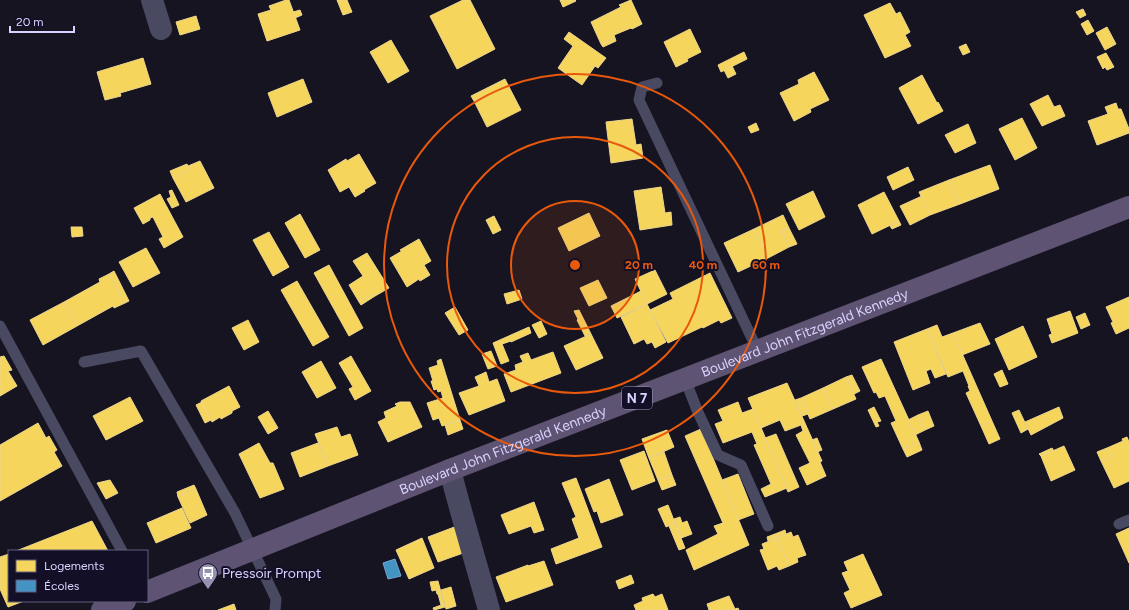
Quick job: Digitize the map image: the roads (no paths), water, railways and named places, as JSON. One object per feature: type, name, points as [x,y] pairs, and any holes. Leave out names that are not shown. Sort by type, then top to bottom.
[{"type":"main road","name":"Boulevard John Fitzgerald Kennedy","points":[[148,592],[450,470],[1129,207]]},
{"type":"main road","points":[[102,610],[122,602]]},
{"type":"street","points":[[152,0],[161,28]]},
{"type":"street","points":[[450,470],[489,610]]},
{"type":"lane","points":[[657,83],[642,86],[639,100],[758,351]]},
{"type":"lane","points":[[0,326],[121,550]]},
{"type":"lane","points":[[84,362],[141,351],[235,513],[276,599],[275,610]]},
{"type":"lane","points":[[685,379],[697,410],[718,455],[741,465],[768,526]]},
{"type":"place","name":"Pressoir Prompt","points":[[208,590]]}]
